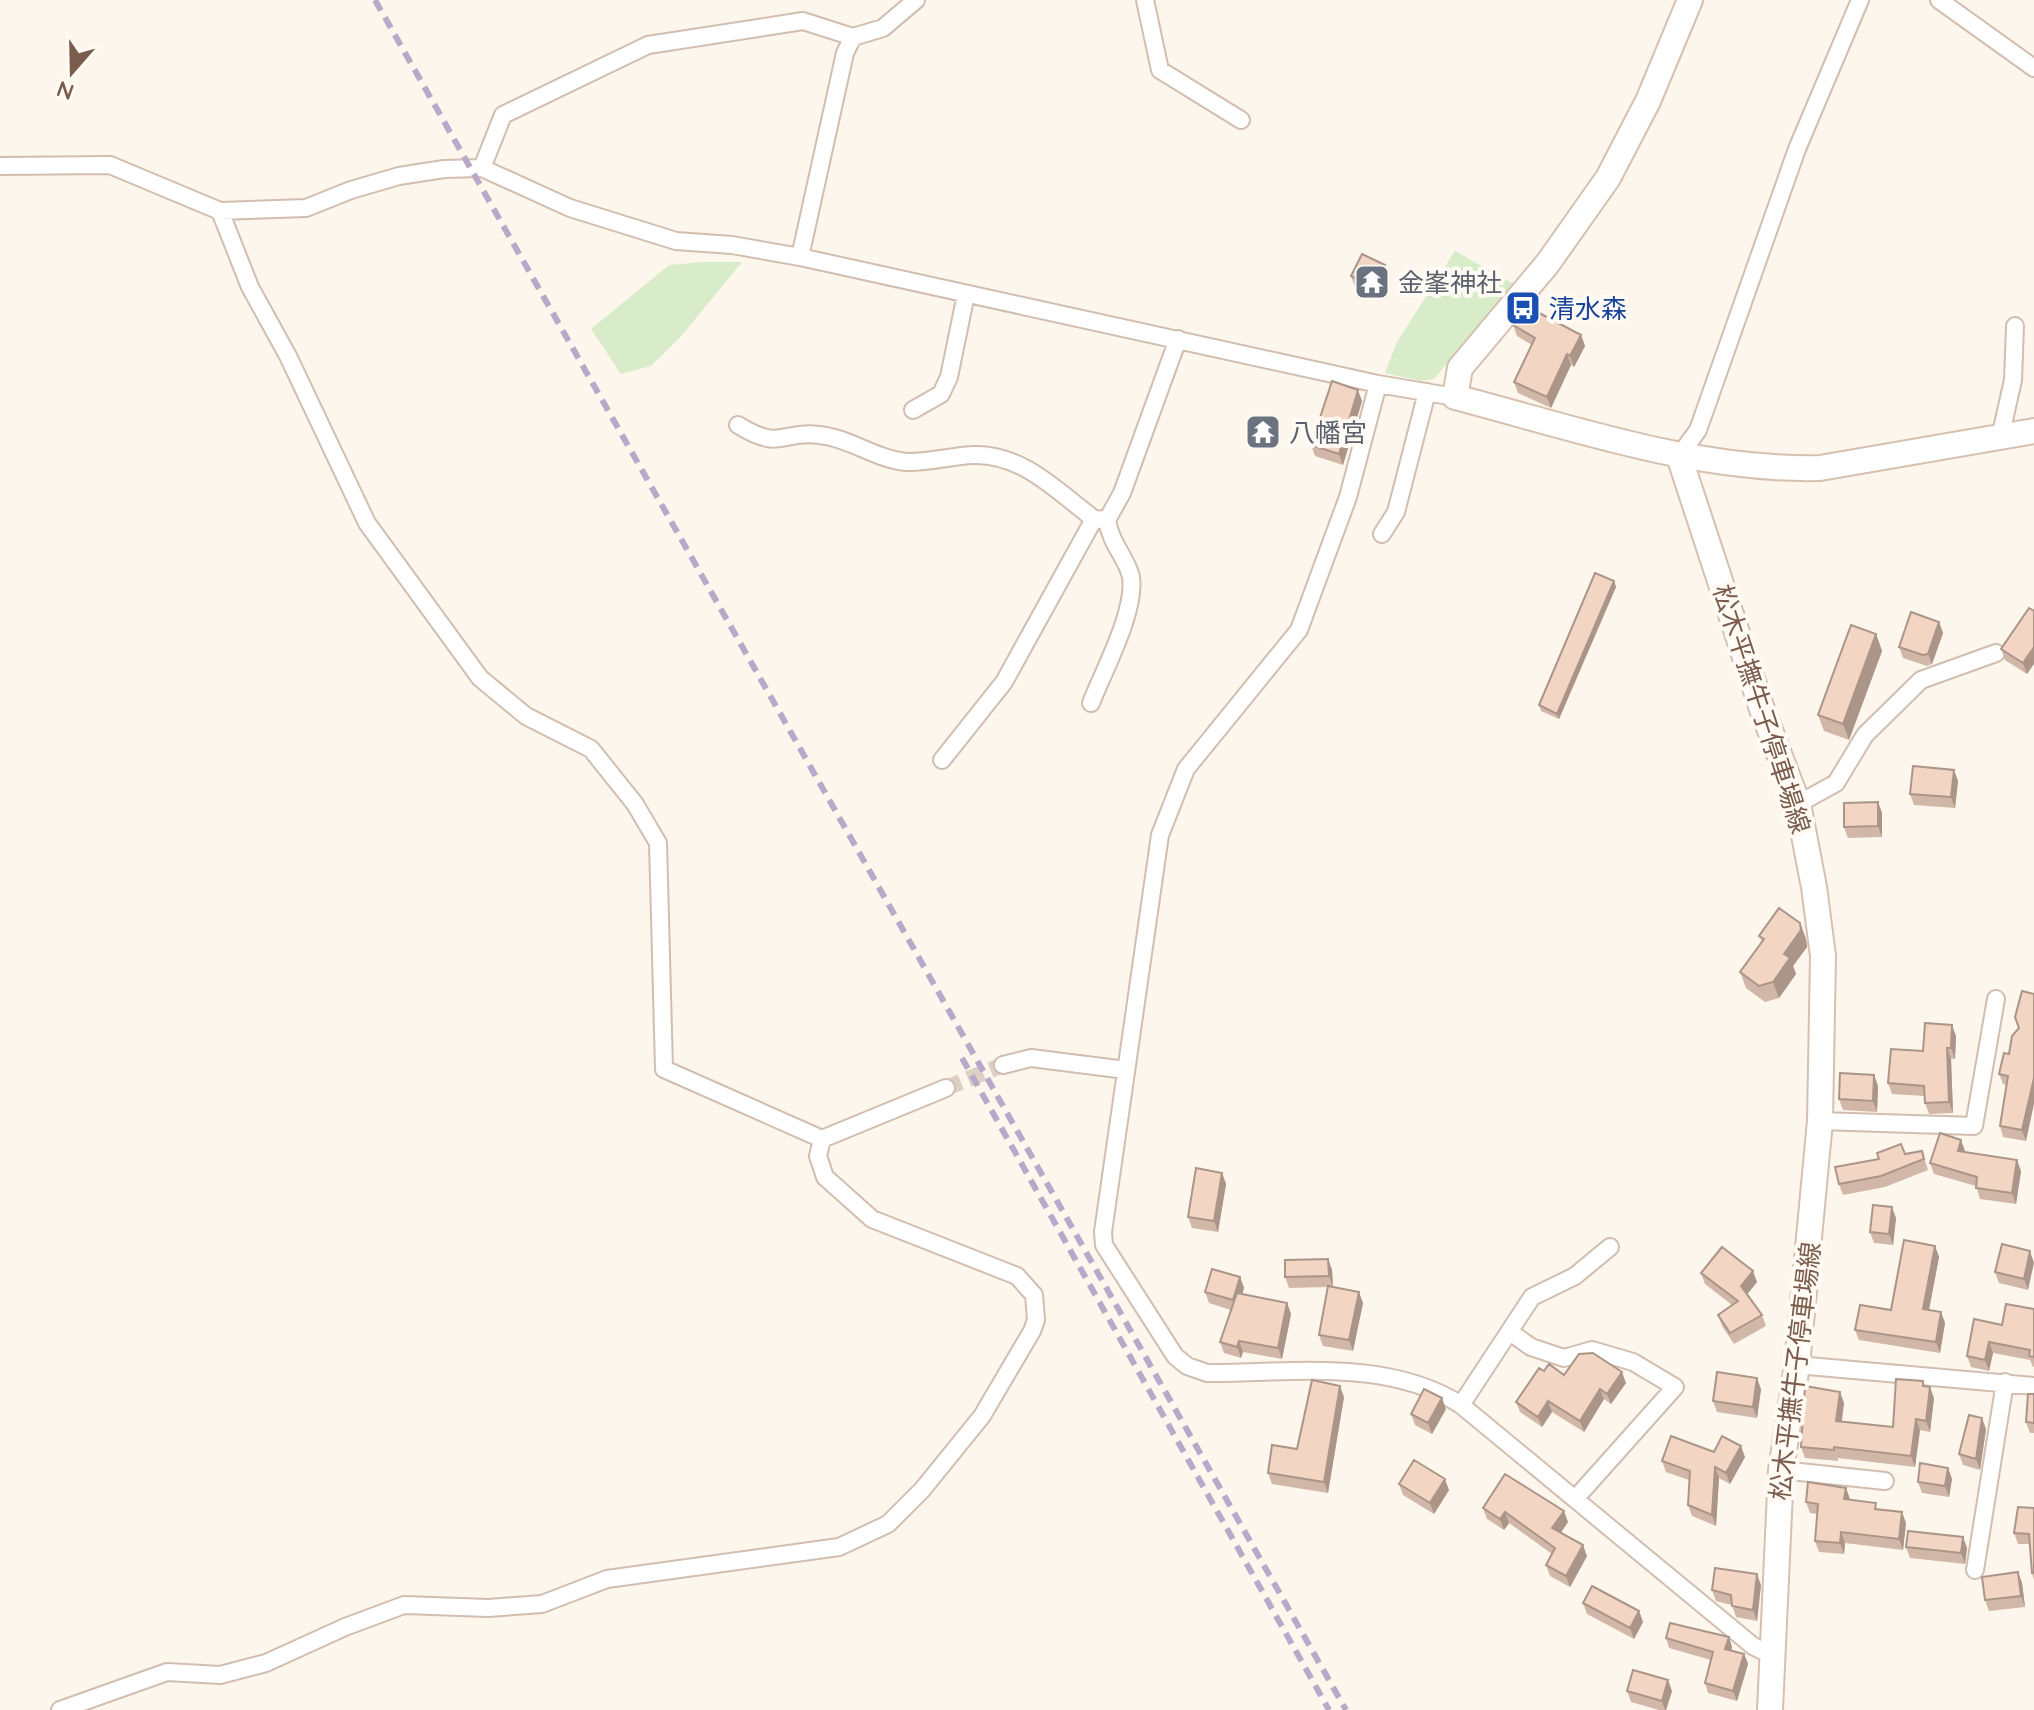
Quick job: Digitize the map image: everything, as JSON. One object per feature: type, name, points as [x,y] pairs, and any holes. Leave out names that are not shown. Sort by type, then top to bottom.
[{"type":"main road","points":[[1690,0],[1648,101],[1608,178],[1548,263],[1460,368],[1455,397],[1679,456],[1785,469],[1820,468],[2034,431]]},
{"type":"main road","name":"松木平撫牛子停車場線","points":[[1679,456],[1762,709],[1798,804],[1823,956],[1820,1121],[1797,1365],[1781,1470],[1770,1710]]},
{"type":"street","points":[[482,168],[503,115],[648,45],[803,21],[853,37],[883,28],[916,0]]},
{"type":"street","points":[[1145,0],[1160,70],[1241,120]]},
{"type":"street","points":[[1679,456],[1698,430],[1797,149],[1860,0]]},
{"type":"street","points":[[1939,0],[2034,68]]},
{"type":"street","points":[[800,257],[845,53],[853,37]]},
{"type":"street","points":[[0,166],[110,165],[220,211],[306,208],[399,176],[444,169],[482,168],[570,208],[676,241],[732,245],[800,257],[1378,384],[1455,397]]},
{"type":"street","points":[[220,211],[250,287],[288,356],[367,523],[480,678],[526,716],[591,749],[635,804],[658,843],[664,1069],[822,1139],[946,1088]]},
{"type":"street","points":[[913,410],[941,394],[949,377],[966,294]]},
{"type":"street","points":[[2000,438],[2013,380],[2015,326]]},
{"type":"street","points":[[942,760],[1004,682],[1100,519],[1122,493],[1178,339]]},
{"type":"street","points":[[1378,384],[1348,497],[1299,630],[1186,769],[1160,835],[1103,1232],[1104,1245],[1175,1356],[1187,1366],[1207,1373],[1376,1374],[1439,1391],[1461,1405],[1753,1646],[1771,1655]]},
{"type":"street","points":[[1382,534],[1396,512],[1427,392]]},
{"type":"street","points":[[738,425],[759,438],[783,440],[814,434],[842,438],[874,454],[906,462],[975,455],[1001,456],[1019,463],[1100,519],[1130,574],[1132,597],[1091,703]]},
{"type":"street","points":[[1798,804],[1836,783],[1865,735],[1921,680],[1996,653]]},
{"type":"street","points":[[1820,1121],[1974,1126],[1996,999]]},
{"type":"street","points":[[1990,1033],[2012,1036]]},
{"type":"street","points":[[1003,1065],[1031,1058],[1126,1070]]},
{"type":"street","points":[[60,1710],[167,1672],[220,1675],[266,1663],[345,1627],[404,1605],[488,1608],[542,1604],[607,1579],[839,1547],[888,1524],[956,1451],[982,1416],[1032,1331],[1036,1320],[1034,1295],[1017,1276],[872,1219],[825,1177],[818,1156],[822,1139]]},
{"type":"street","points":[[1461,1405],[1532,1297],[1575,1276],[1610,1247]]},
{"type":"street","points":[[1510,1332],[1531,1347],[1564,1358],[1592,1350],[1633,1362],[1675,1387],[1575,1499]]},
{"type":"street","points":[[1797,1365],[2034,1386]]},
{"type":"street","points":[[1975,1570],[2005,1382]]},
{"type":"street","points":[[1781,1470],[1885,1481]]},
{"type":"green space","points":[[1455,251],[1514,284],[1434,379],[1421,381],[1385,373],[1397,342]]},
{"type":"green space","points":[[742,262],[683,334],[651,366],[621,374],[591,329],[669,265]]},
{"type":"building","points":[[1362,254],[1385,265],[1373,287],[1351,276]]},
{"type":"building","points":[[1524,305],[1581,335],[1570,356],[1567,354],[1547,397],[1514,382],[1535,338],[1513,325]]},
{"type":"building","points":[[1332,381],[1358,390],[1339,454],[1311,445]]},
{"type":"building","points":[[1595,573],[1614,581],[1557,714],[1539,705]]},
{"type":"building","points":[[2029,608],[2034,611],[2034,647],[2023,663],[2001,649]]},
{"type":"building","points":[[1911,612],[1939,622],[1928,654],[1899,647]]},
{"type":"building","points":[[1851,625],[1876,634],[1843,724],[1818,715]]},
{"type":"building","points":[[1913,766],[1954,770],[1951,797],[1910,794]]},
{"type":"building","points":[[1878,802],[1878,826],[1844,827],[1844,803]]},
{"type":"building","points":[[1779,908],[1800,923],[1801,930],[1784,954],[1790,958],[1773,982],[1759,986],[1740,972],[1764,939],[1759,936]]},
{"type":"building","points":[[2022,991],[2034,994],[2034,1078],[2022,1130],[2000,1126],[2008,1076],[1999,1074],[2004,1053],[2009,1054],[2012,1036],[2019,1028],[2015,1017]]},
{"type":"building","points":[[1925,1023],[1952,1025],[1951,1048],[1947,1048],[1949,1102],[1925,1103],[1924,1086],[1888,1083],[1891,1049],[1923,1051]]},
{"type":"building","points":[[1840,1073],[1874,1075],[1873,1101],[1839,1099]]},
{"type":"building","points":[[1940,1133],[1961,1140],[1958,1151],[2017,1160],[2012,1193],[1976,1188],[1977,1177],[1930,1163]]},
{"type":"building","points":[[1901,1144],[1905,1154],[1922,1151],[1924,1159],[1881,1176],[1839,1184],[1835,1167],[1879,1159],[1877,1153]]},
{"type":"building","points":[[1196,1168],[1222,1173],[1214,1221],[1188,1217]]},
{"type":"building","points":[[1873,1205],[1892,1207],[1889,1234],[1870,1232]]},
{"type":"building","points":[[1904,1240],[1935,1246],[1923,1309],[1941,1312],[1936,1342],[1855,1330],[1860,1305],[1891,1310]]},
{"type":"building","points":[[2002,1244],[2030,1251],[2024,1279],[1995,1272]]},
{"type":"building","points":[[1722,1247],[1753,1271],[1741,1286],[1762,1315],[1730,1333],[1718,1315],[1738,1301],[1701,1273]]},
{"type":"building","points":[[1328,1259],[1329,1276],[1285,1277],[1285,1260]]},
{"type":"building","points":[[1212,1269],[1240,1277],[1233,1300],[1205,1292]]},
{"type":"building","points":[[1328,1286],[1359,1292],[1349,1340],[1319,1335]]},
{"type":"building","points":[[1237,1293],[1287,1303],[1278,1348],[1239,1341],[1237,1347],[1220,1342]]},
{"type":"building","points":[[2006,1304],[2034,1309],[2034,1357],[2029,1356],[2030,1350],[1989,1342],[1985,1360],[1967,1356],[1974,1319],[2002,1325]]},
{"type":"building","points":[[1593,1353],[1622,1372],[1607,1394],[1600,1389],[1580,1421],[1548,1401],[1538,1417],[1516,1402],[1539,1368],[1544,1371],[1549,1364],[1564,1375],[1579,1354]]},
{"type":"building","points":[[1717,1372],[1757,1378],[1753,1407],[1713,1401]]},
{"type":"building","points":[[1896,1379],[1923,1381],[1923,1386],[1930,1387],[1926,1421],[1916,1419],[1911,1456],[1834,1447],[1834,1450],[1801,1447],[1805,1386],[1840,1392],[1836,1421],[1893,1427]]},
{"type":"building","points":[[1312,1380],[1340,1386],[1324,1482],[1268,1473],[1272,1445],[1297,1449]]},
{"type":"building","points":[[1424,1389],[1442,1398],[1428,1423],[1411,1414]]},
{"type":"building","points":[[2028,1394],[2034,1394],[2034,1423],[2026,1422]]},
{"type":"building","points":[[1969,1415],[1982,1418],[1976,1459],[1959,1454]]},
{"type":"building","points":[[1671,1436],[1714,1452],[1722,1436],[1741,1446],[1726,1473],[1715,1467],[1712,1515],[1688,1505],[1690,1471],[1662,1461]]},
{"type":"building","points":[[1414,1460],[1445,1479],[1430,1503],[1399,1484]]},
{"type":"building","points":[[1920,1463],[1948,1468],[1945,1486],[1918,1482]]},
{"type":"building","points":[[1505,1474],[1564,1511],[1552,1528],[1583,1545],[1566,1576],[1546,1565],[1555,1548],[1505,1512],[1500,1519],[1483,1508]]},
{"type":"building","points":[[1808,1482],[1846,1488],[1844,1499],[1876,1503],[1875,1509],[1902,1512],[1899,1539],[1841,1532],[1840,1543],[1815,1541],[1818,1504],[1806,1502]]},
{"type":"building","points":[[2018,1507],[2034,1508],[2034,1573],[2029,1534],[2014,1533]]},
{"type":"building","points":[[1908,1531],[1963,1537],[1961,1553],[1906,1547]]},
{"type":"building","points":[[1715,1568],[1757,1574],[1753,1610],[1732,1606],[1731,1595],[1712,1590]]},
{"type":"building","points":[[2018,1572],[2021,1596],[1985,1600],[1982,1577]]},
{"type":"building","points":[[1592,1586],[1639,1611],[1630,1628],[1583,1603]]},
{"type":"building","points":[[1670,1623],[1729,1637],[1725,1649],[1744,1654],[1733,1691],[1705,1683],[1713,1652],[1666,1638]]},
{"type":"building","points":[[1633,1670],[1668,1680],[1662,1701],[1627,1691]]},
{"type":"tunnel","points":[[946,1088],[1003,1065]]},
{"type":"railway","points":[[375,0],[1346,1710]]},
{"type":"railway","points":[[962,1058],[1329,1710]]},
{"type":"place","name":"金峯神社","points":[[1372,282]]},
{"type":"place","name":"清水森","points":[[1523,308]]},
{"type":"place","name":"八幡宮","points":[[1263,432]]}]
